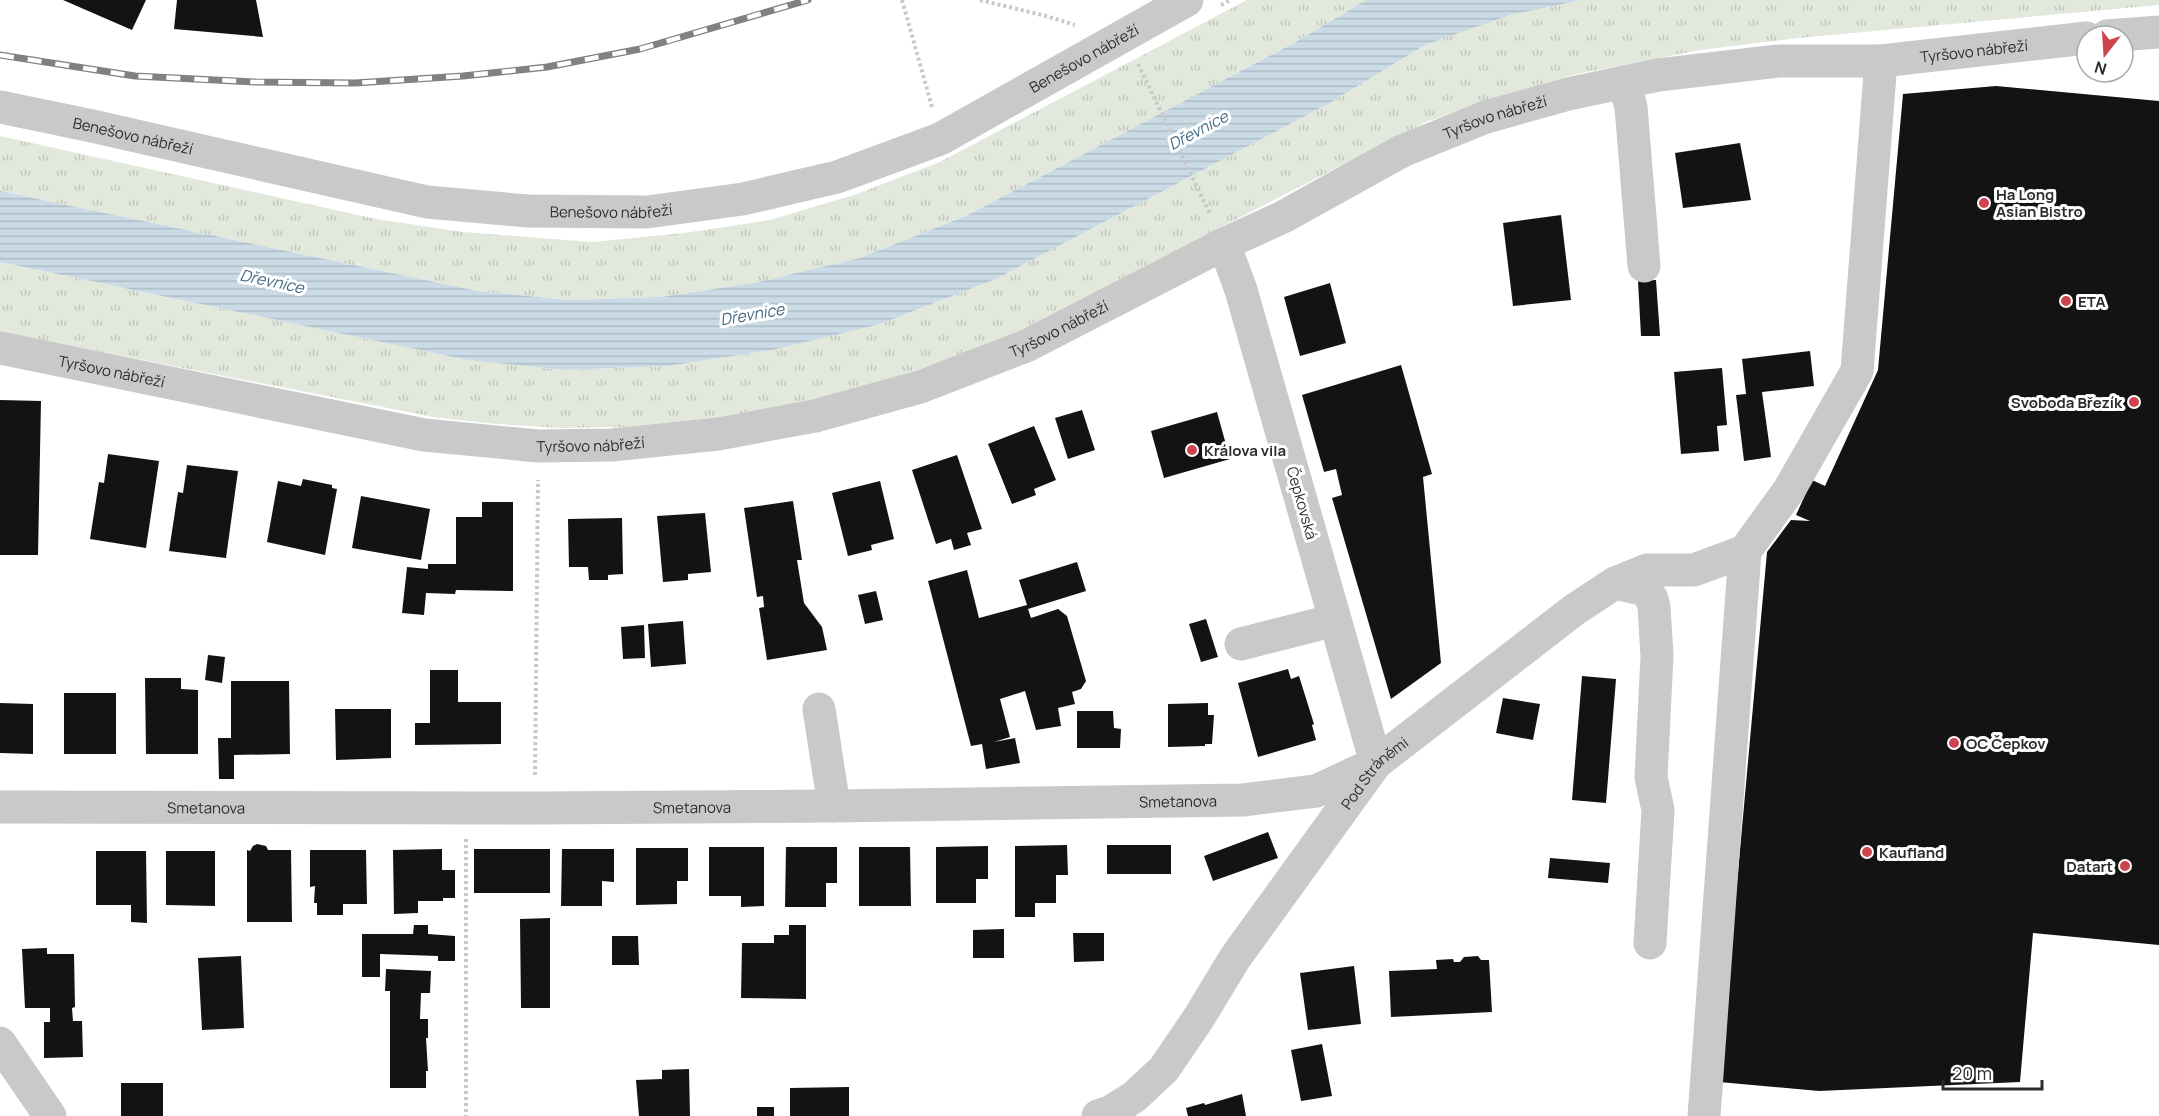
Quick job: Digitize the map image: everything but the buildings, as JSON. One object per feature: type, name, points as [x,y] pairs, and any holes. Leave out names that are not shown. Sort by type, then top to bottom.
[{"type":"street","name":"Benešovo nábřeží","points":[[0,107],[427,202],[528,211],[647,212],[743,200],[837,177],[940,139],[1187,0]]},
{"type":"street","points":[[2135,34],[2159,32]]},
{"type":"street","name":"Tyršovo nábřeží","points":[[0,348],[424,435],[538,446],[612,445],[718,434],[815,416],[920,387],[1026,346],[1219,232],[1283,217],[1402,151],[1486,117],[1568,94],[1658,75],[1778,61],[1881,61],[2075,39]]},
{"type":"street","points":[[1704,1116],[1745,551],[1789,490],[1857,371],[1881,61]]},
{"type":"street","points":[[1624,82],[1631,107],[1644,266]]},
{"type":"street","name":"Čepkovská","points":[[1219,232],[1241,290],[1376,764]]},
{"type":"street","name":"Pod Stráněmi","points":[[1098,1116],[1110,1112],[1134,1097],[1164,1070],[1235,958],[1376,764],[1574,610],[1615,583],[1647,570],[1694,570],[1745,551]]},
{"type":"street","points":[[1615,583],[1644,591],[1652,599],[1654,607],[1657,656],[1651,777],[1658,810],[1650,943]]},
{"type":"street","points":[[1240,644],[1335,620]]},
{"type":"street","points":[[819,709],[834,806]]},
{"type":"street","name":"Smetanova","points":[[0,807],[466,809],[1243,800],[1316,790],[1376,764]]},
{"type":"street","points":[[0,1043],[50,1116]]},
{"type":"path","points":[[902,0],[940,139]]},
{"type":"path","points":[[980,0],[1046,16],[1116,39]]},
{"type":"path","points":[[1220,5],[1230,0]]},
{"type":"path","points":[[1139,66],[1219,232]]},
{"type":"path","points":[[535,808],[538,446]]},
{"type":"path","points":[[466,809],[466,1116]]},
{"type":"green space","points":[[1247,0],[1366,0],[1294,43],[966,216],[859,258],[759,282],[661,297],[568,300],[478,291],[0,191],[0,136],[376,219],[463,232],[592,242],[684,233],[770,220],[854,195],[940,162]]},
{"type":"green space","points":[[1582,0],[2159,0],[2159,5],[1808,37],[1700,50],[1572,75],[1426,122],[999,341],[897,377],[802,403],[712,418],[624,427],[561,428],[439,418],[0,332],[0,262],[467,360],[565,370],[668,366],[773,350],[880,324],[996,279],[1328,104],[1425,45],[1511,15]]},
{"type":"water","name":"Dřevnice","points":[[1366,0],[1582,0],[1511,15],[1425,45],[1328,104],[996,279],[880,324],[773,350],[668,366],[565,370],[467,360],[0,262],[0,191],[478,291],[568,300],[661,297],[759,282],[859,258],[966,216],[1294,43]]},
{"type":"railway","points":[[0,55],[135,76],[255,82],[355,83],[463,76],[547,67],[640,49],[808,0]]},
{"type":"place","name":"Ha Long Asian Bistro","points":[[1984,203]]},
{"type":"place","name":"ETA","points":[[2066,301]]},
{"type":"place","name":"Svoboda Březík","points":[[2134,402]]},
{"type":"place","name":"Králova vila","points":[[1192,450]]},
{"type":"place","name":"OC Čepkov","points":[[1954,743]]},
{"type":"place","name":"Kaufland","points":[[1867,852]]},
{"type":"place","name":"Datart","points":[[2125,866]]}]
